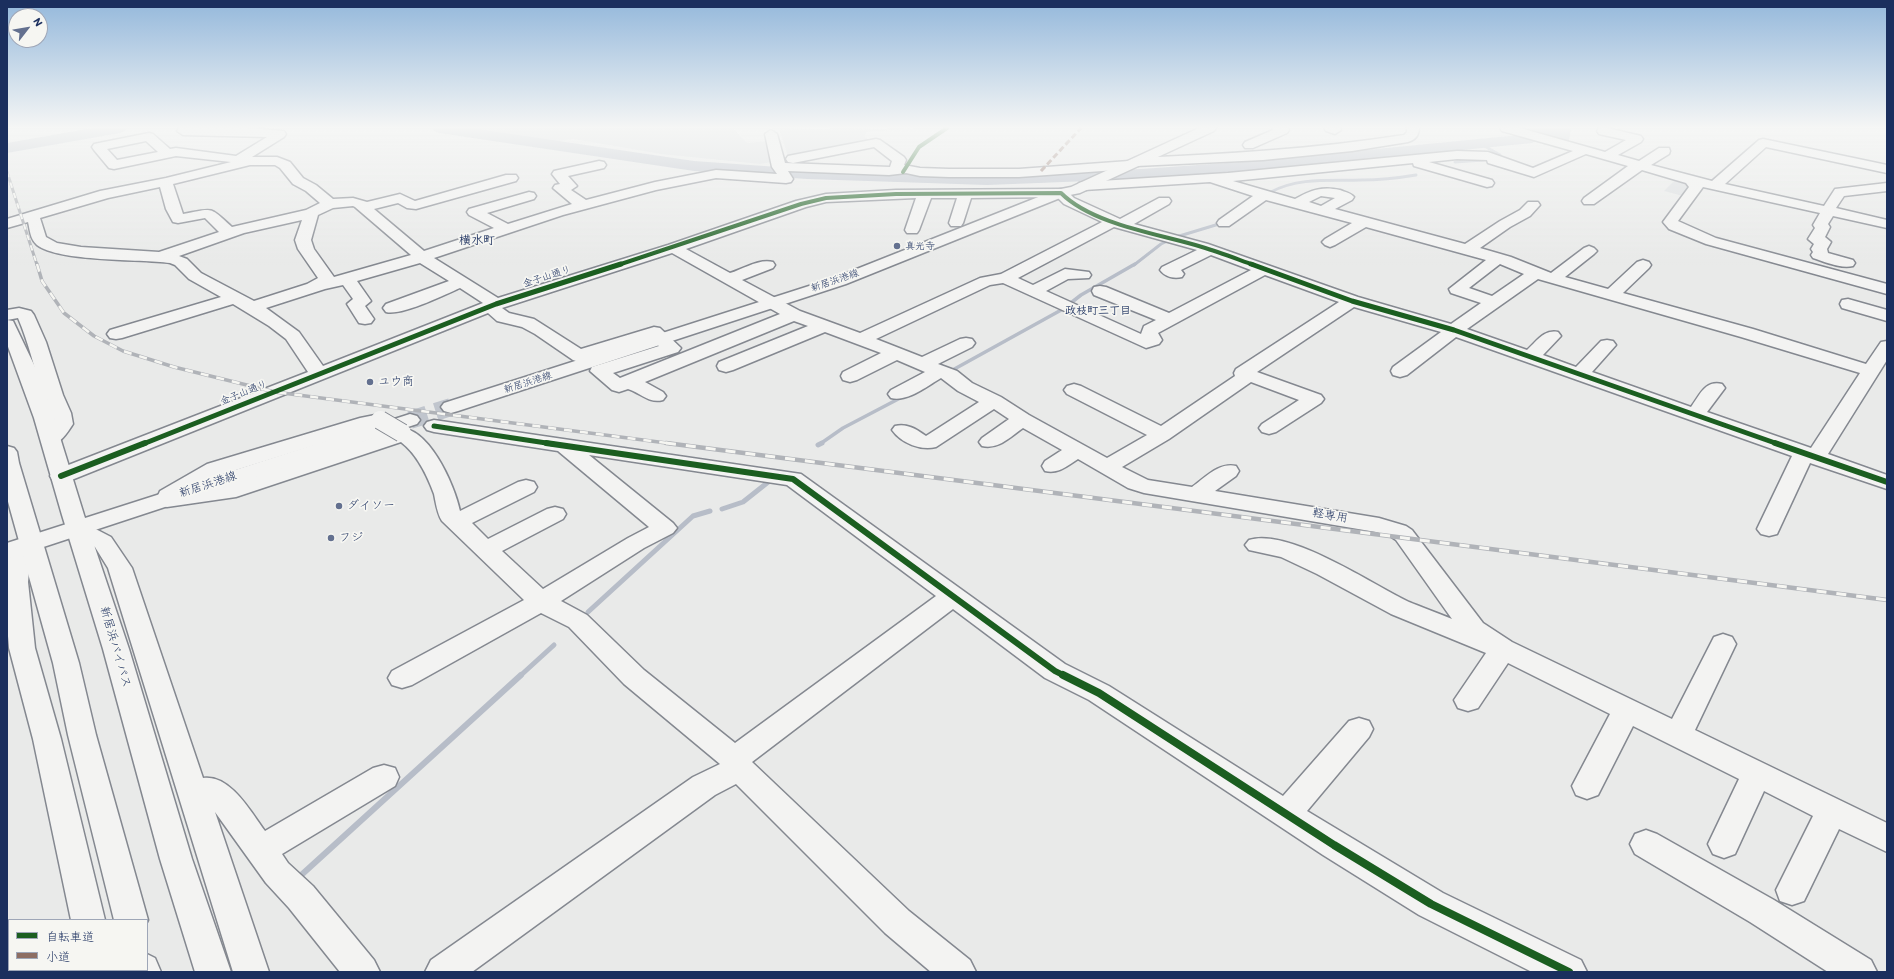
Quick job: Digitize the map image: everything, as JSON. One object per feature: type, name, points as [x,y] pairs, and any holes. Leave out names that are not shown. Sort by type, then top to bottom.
[{"type":"main road","points":[[7,224],[105,194],[166,182],[196,174]]},
{"type":"main road","points":[[293,174],[298,181],[311,188],[330,204]]},
{"type":"main road","points":[[559,174],[558,174],[570,186],[560,188],[583,205]]},
{"type":"main road","points":[[252,307],[322,284],[329,284],[422,257],[558,212],[656,186],[723,174]]},
{"type":"main road","points":[[783,174],[801,204]]},
{"type":"main road","name":"新居浜港線","points":[[450,407],[772,303],[899,258],[1110,174]]},
{"type":"main road","points":[[1087,184],[1214,178],[1260,174]]},
{"type":"main road","points":[[1454,174],[1487,183]]},
{"type":"main road","points":[[1589,201],[1627,174]]},
{"type":"main road","points":[[1684,174],[1694,181],[1887,224]]},
{"type":"main road","points":[[1715,186],[1729,174]]},
{"type":"main road","points":[[364,207],[400,198],[412,205],[416,205],[511,178]]},
{"type":"main road","points":[[1214,178],[1364,222],[1522,265],[1536,273],[1553,279],[1872,371]]},
{"type":"main road","points":[[1694,181],[1693,183],[1696,188],[1670,222],[1674,226],[1711,241],[1887,289]]},
{"type":"main road","points":[[166,182],[172,209],[178,219],[208,213],[229,233]]},
{"type":"main road","points":[[1887,187],[1840,192],[1827,211],[1820,225],[1823,227],[1816,239],[1823,242],[1818,249],[1821,252],[1819,255],[1887,274]]},
{"type":"main road","points":[[1297,203],[1320,190],[1350,195],[1323,210]]},
{"type":"main road","points":[[956,223],[965,193]]},
{"type":"main road","name":"金子山通り","points":[[61,476],[493,305],[673,248],[801,204],[826,198],[853,196],[965,193],[1061,193]]},
{"type":"main road","points":[[1061,193],[1069,201],[1117,223],[1209,250],[1352,301],[1454,330],[1887,482]]},
{"type":"main road","points":[[912,230],[925,194]]},
{"type":"main road","points":[[1224,223],[1265,194]]},
{"type":"main road","points":[[507,229],[474,212],[529,196]]},
{"type":"main road","points":[[861,339],[986,281],[1005,278],[1164,201]]},
{"type":"main road","points":[[160,257],[229,233],[311,213],[330,204],[353,202],[359,203],[422,257],[462,282],[493,305],[503,317],[528,323],[541,330],[578,356],[654,332],[672,348],[599,371],[619,386],[794,315]]},
{"type":"main road","points":[[1467,250],[1505,224],[1525,213],[1533,205]]},
{"type":"main road","points":[[311,213],[303,240],[306,249],[326,278],[322,284]]},
{"type":"main road","points":[[32,217],[41,241],[47,244],[75,251],[160,257],[180,262],[195,276],[252,307],[293,336],[308,360],[320,374]]},
{"type":"main road","points":[[1330,242],[1364,222]]},
{"type":"main road","name":"軽専用","points":[[673,248],[794,315],[861,339],[941,371],[965,387],[994,401],[1022,419],[1144,486],[1371,523],[1398,531],[1404,535],[1474,630],[1503,649]]},
{"type":"main road","points":[[1176,274],[1168,270],[1209,250]]},
{"type":"main road","points":[[1553,279],[1589,251]]},
{"type":"main road","points":[[1494,302],[1458,289],[1498,258]]},
{"type":"main road","points":[[729,279],[767,265]]},
{"type":"main road","points":[[1612,295],[1643,265]]},
{"type":"main road","points":[[1005,278],[1146,343],[1154,340],[1149,333],[1150,330],[1263,270]]},
{"type":"main road","points":[[1400,371],[1454,330],[1536,273]]},
{"type":"main road","points":[[1033,290],[1065,274],[1083,275]]},
{"type":"main road","points":[[347,279],[363,301],[355,304],[365,319]]},
{"type":"main road","points":[[392,308],[424,298],[436,291],[462,282]]},
{"type":"main road","points":[[1100,291],[1170,319]]},
{"type":"main road","points":[[116,334],[234,298]]},
{"type":"main road","points":[[1887,302],[1853,299],[1887,316]]},
{"type":"main road","points":[[1269,428],[1314,400],[1243,373],[1352,301]]},
{"type":"main road","points":[[7,315],[19,313],[25,315],[36,342],[53,395],[61,413],[63,424],[51,439]]},
{"type":"main road","name":"新居浜バイパス","points":[[7,325],[19,348],[51,439],[61,476],[103,604],[135,719],[197,928],[212,972]]},
{"type":"main road","points":[[726,366],[824,326]]},
{"type":"main road","points":[[1530,357],[1552,336]]},
{"type":"main road","points":[[905,395],[948,376],[941,371],[966,343]]},
{"type":"main road","points":[[1580,374],[1607,345]]},
{"type":"main road","points":[[1816,457],[1887,346]]},
{"type":"main road","points":[[850,376],[896,353]]},
{"type":"main road","points":[[1108,466],[1162,435],[1249,375]]},
{"type":"main road","points":[[627,382],[656,396]]},
{"type":"main road","points":[[1696,414],[1715,388]]},
{"type":"main road","points":[[1074,390],[1162,435]]},
{"type":"main road","points":[[902,430],[922,442],[929,443],[994,401]]},
{"type":"main road","points":[[989,442],[1022,419]]},
{"type":"main road","points":[[160,501],[215,469],[375,420],[399,427],[417,444],[427,458],[448,500],[450,516],[456,522],[541,602],[578,620],[634,677],[737,764],[897,922],[958,972]]},
{"type":"main road","points":[[434,426],[793,478],[1055,671],[1098,693],[1286,814],[1431,904],[1569,972]]},
{"type":"main road","name":"新居浜港線","points":[[19,547],[160,501],[399,427]]},
{"type":"main road","points":[[402,678],[541,602],[636,543],[665,528],[565,446]]},
{"type":"main road","points":[[1053,466],[1077,450]]},
{"type":"main road","points":[[1769,529],[1803,456],[1816,457]]},
{"type":"main road","points":[[7,459],[19,547],[16,582],[22,648],[47,739],[88,919]]},
{"type":"main road","points":[[1195,494],[1228,471]]},
{"type":"main road","points":[[456,522],[526,487]]},
{"type":"main road","points":[[486,550],[555,514]]},
{"type":"main road","points":[[78,529],[103,542],[120,568],[251,972]]},
{"type":"main road","points":[[1258,545],[1286,550],[1326,568],[1400,608],[1503,649],[1626,711],[1679,735],[1756,775],[1887,838]]},
{"type":"main road","points":[[19,547],[66,663],[82,735],[130,919]]},
{"type":"main road","points":[[443,972],[698,790],[737,764],[954,596]]},
{"type":"main road","points":[[1679,735],[1722,644]]},
{"type":"main road","points":[[1468,700],[1503,649]]},
{"type":"main road","points":[[1587,786],[1626,711]]},
{"type":"main road","points":[[1286,814],[1359,729]]},
{"type":"main road","points":[[1724,844],[1756,775]]},
{"type":"main road","points":[[260,850],[384,777]]},
{"type":"main road","points":[[193,792],[208,790],[220,795],[277,873],[301,897],[362,972]]},
{"type":"main road","points":[[1792,890],[1832,811]]},
{"type":"main road","points":[[1646,844],[1762,911],[1859,972]]},
{"type":"shaded area","points":[[1674,181],[1689,185],[1690,189],[1683,196],[1664,191]]},
{"type":"waterway","points":[[803,174],[987,180],[1145,174]]},
{"type":"waterway","points":[[1271,192],[1281,187],[1304,182],[1327,180],[1375,180],[1416,175]]},
{"type":"waterway","points":[[1134,265],[1161,244],[1176,237],[1219,224]]},
{"type":"waterway","points":[[949,372],[1063,309],[1081,295],[1135,264]]},
{"type":"waterway","points":[[820,444],[843,428],[904,396]]},
{"type":"waterway","points":[[722,509],[743,502],[772,479]]},
{"type":"waterway","points":[[588,612],[693,516],[710,511]]},
{"type":"waterway","points":[[520,676],[554,645]]},
{"type":"waterway","points":[[298,878],[521,675]]},
{"type":"tunnel","points":[[410,420],[451,407]]},
{"type":"railway","points":[[8,174],[37,265]]},
{"type":"railway","points":[[37,264],[42,281],[64,313],[94,336],[123,351],[174,367],[275,392],[674,444]]},
{"type":"railway","points":[[666,443],[1887,600]]},
{"type":"cycle path","points":[[61,476],[496,304],[673,248],[801,204],[826,198],[896,194],[1061,193],[1069,201],[1121,225],[1203,247],[1352,301],[1454,330],[1887,482]]},
{"type":"cycle path","points":[[434,426],[793,479],[1055,671],[1099,693],[1334,845],[1431,904],[1569,972]]},
{"type":"place","name":"真光寺","points":[[897,246]]},
{"type":"place","name":"ユウ商","points":[[370,382]]},
{"type":"place","name":"ダイソー","points":[[339,506]]},
{"type":"place","name":"フジ","points":[[331,538]]},
{"type":"district","name":"横水町","points":[[477,241]]},
{"type":"district","name":"政枝町三丁目","points":[[1098,311]]}]
